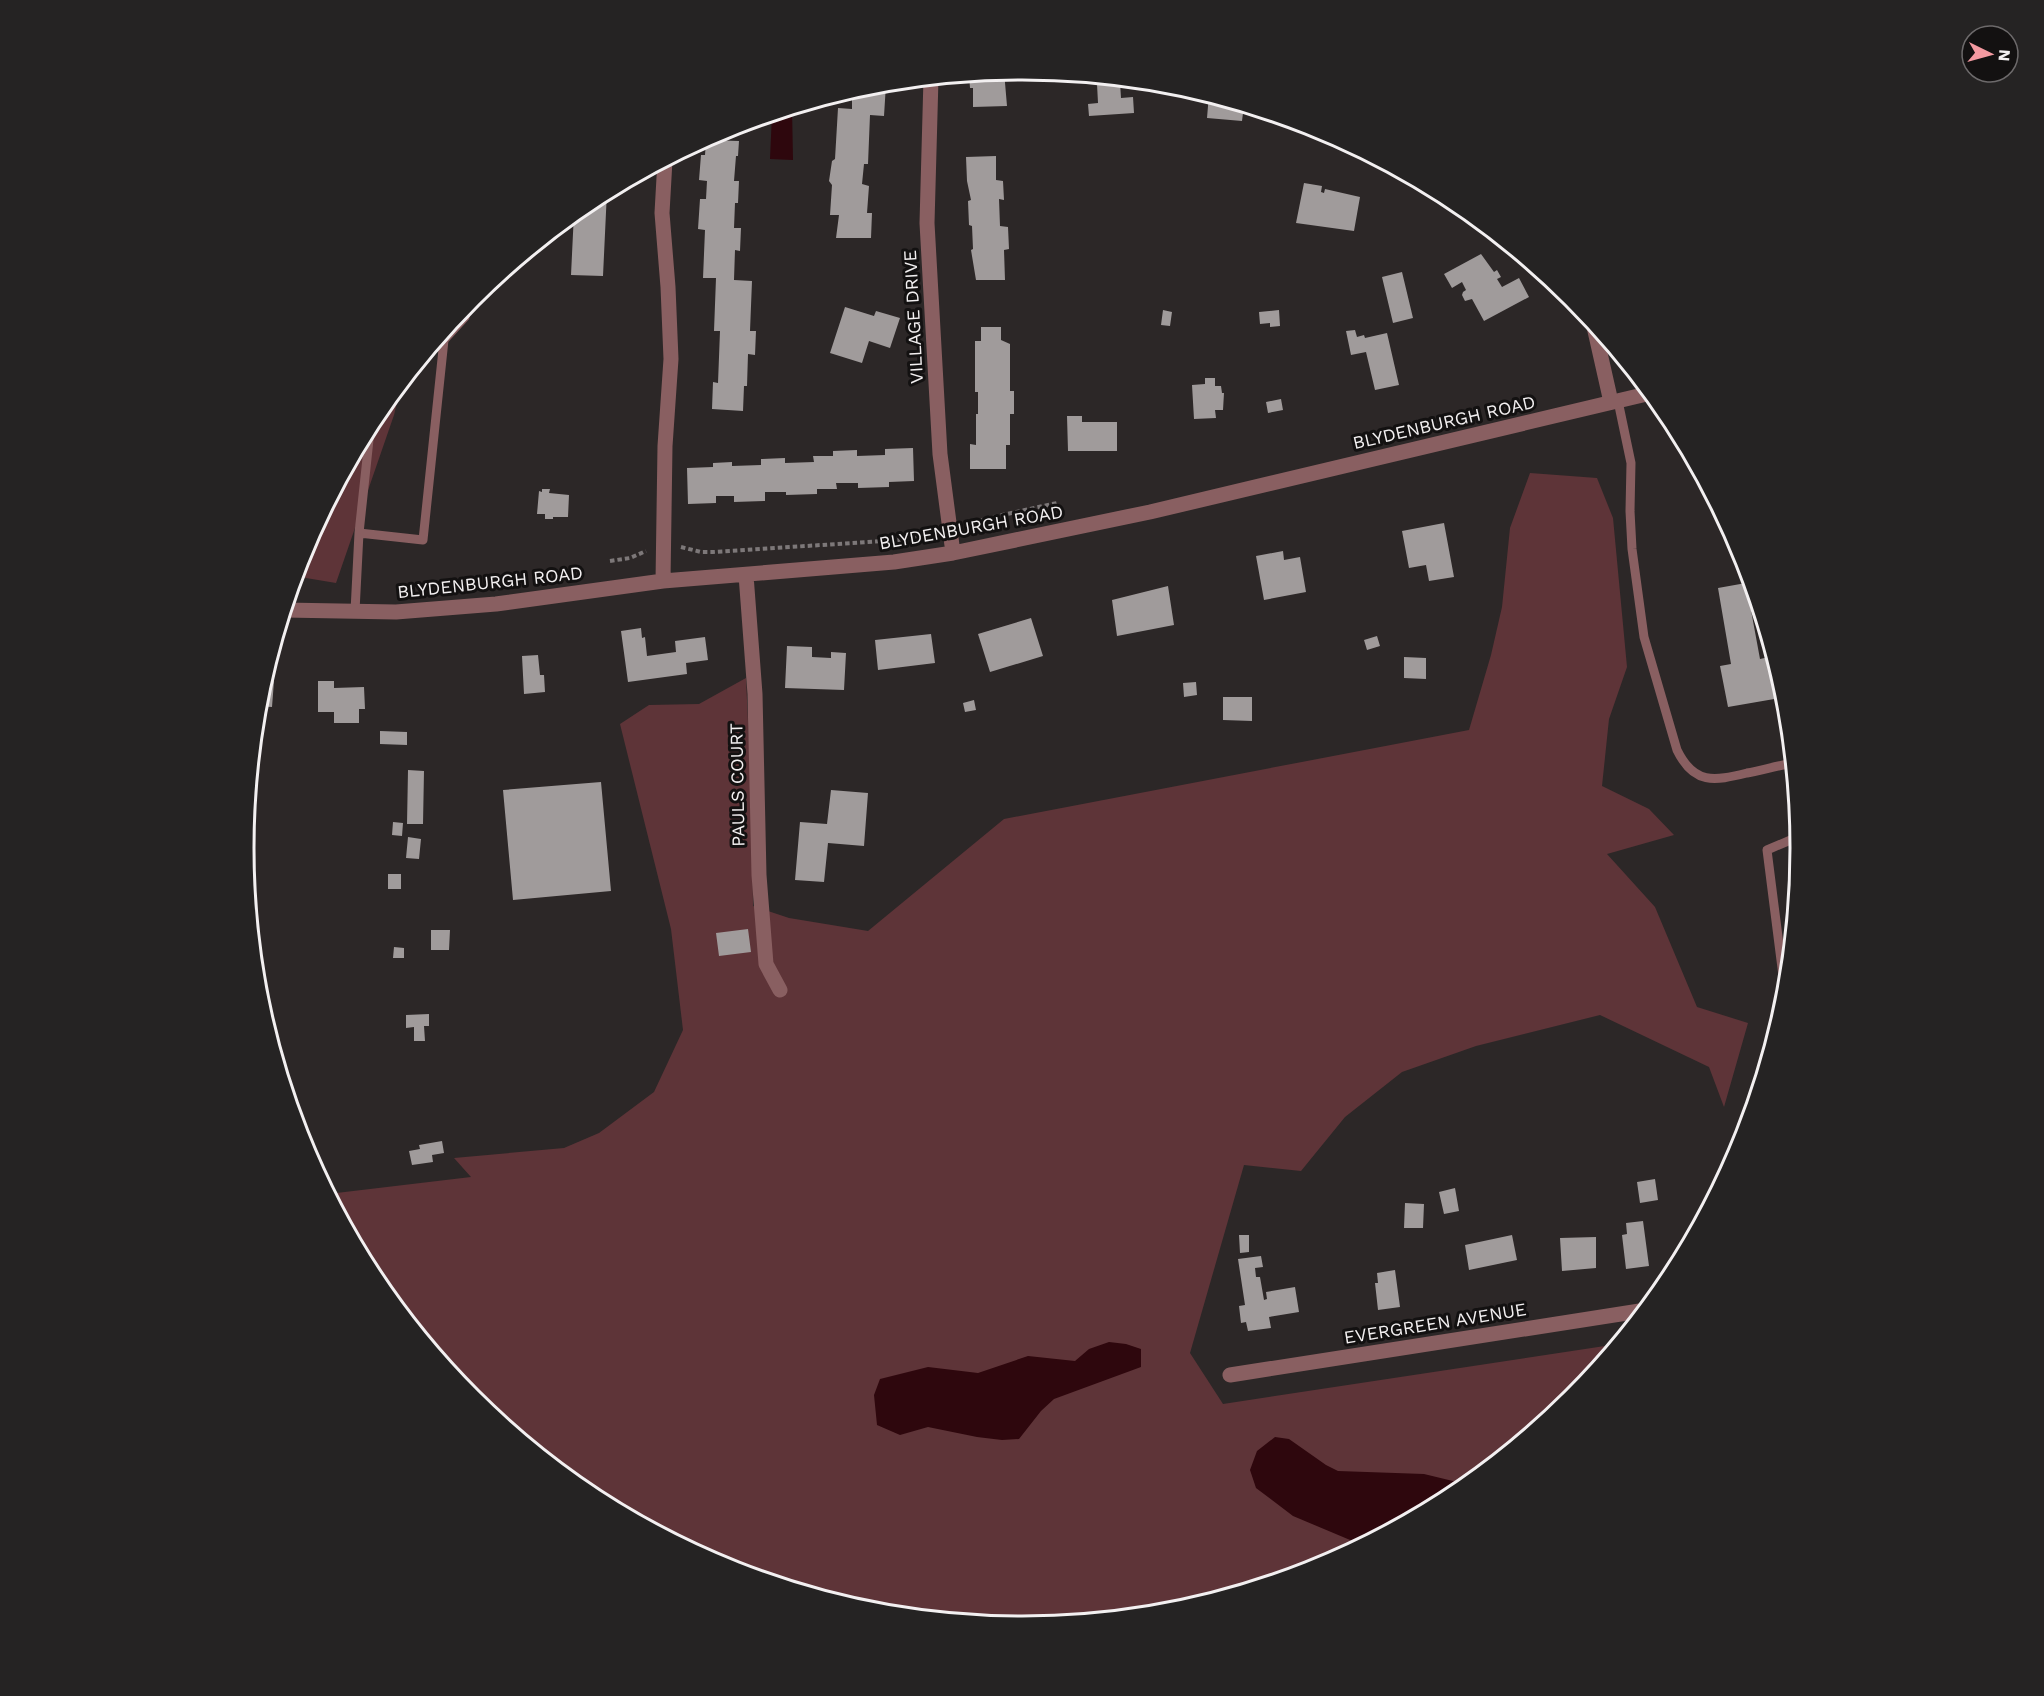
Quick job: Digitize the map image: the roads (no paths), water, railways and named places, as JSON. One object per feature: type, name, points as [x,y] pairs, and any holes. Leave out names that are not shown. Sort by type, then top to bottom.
[{"type":"street","name":"VILLAGE DRIVE","points":[[931,85],[927,223],[940,454],[953,554]]},
{"type":"street","points":[[663,581],[665,446],[671,359],[662,213],[665,168]]},
{"type":"street","points":[[1598,339],[1615,401]]},
{"type":"street","name":"BLYDENBURGH ROAD","points":[[291,610],[396,612],[496,603],[663,581],[894,562],[953,554],[1150,512],[1643,395]]},
{"type":"street","name":"PAULS COURT","points":[[746,575],[754,694],[759,875],[766,964],[780,990]]},
{"type":"street","name":"EVERGREEN AVENUE","points":[[1230,1375],[1635,1312]]},
{"type":"lane","points":[[359,533],[423,540],[439,347]]},
{"type":"lane","points":[[1615,401],[1631,463],[1632,549],[1644,637],[1677,750],[1684,764],[1703,778],[1718,780],[1786,765]]},
{"type":"lane","points":[[355,611],[359,533],[369,444]]},
{"type":"lane","points":[[1781,964],[1767,850],[1790,840]]}]
